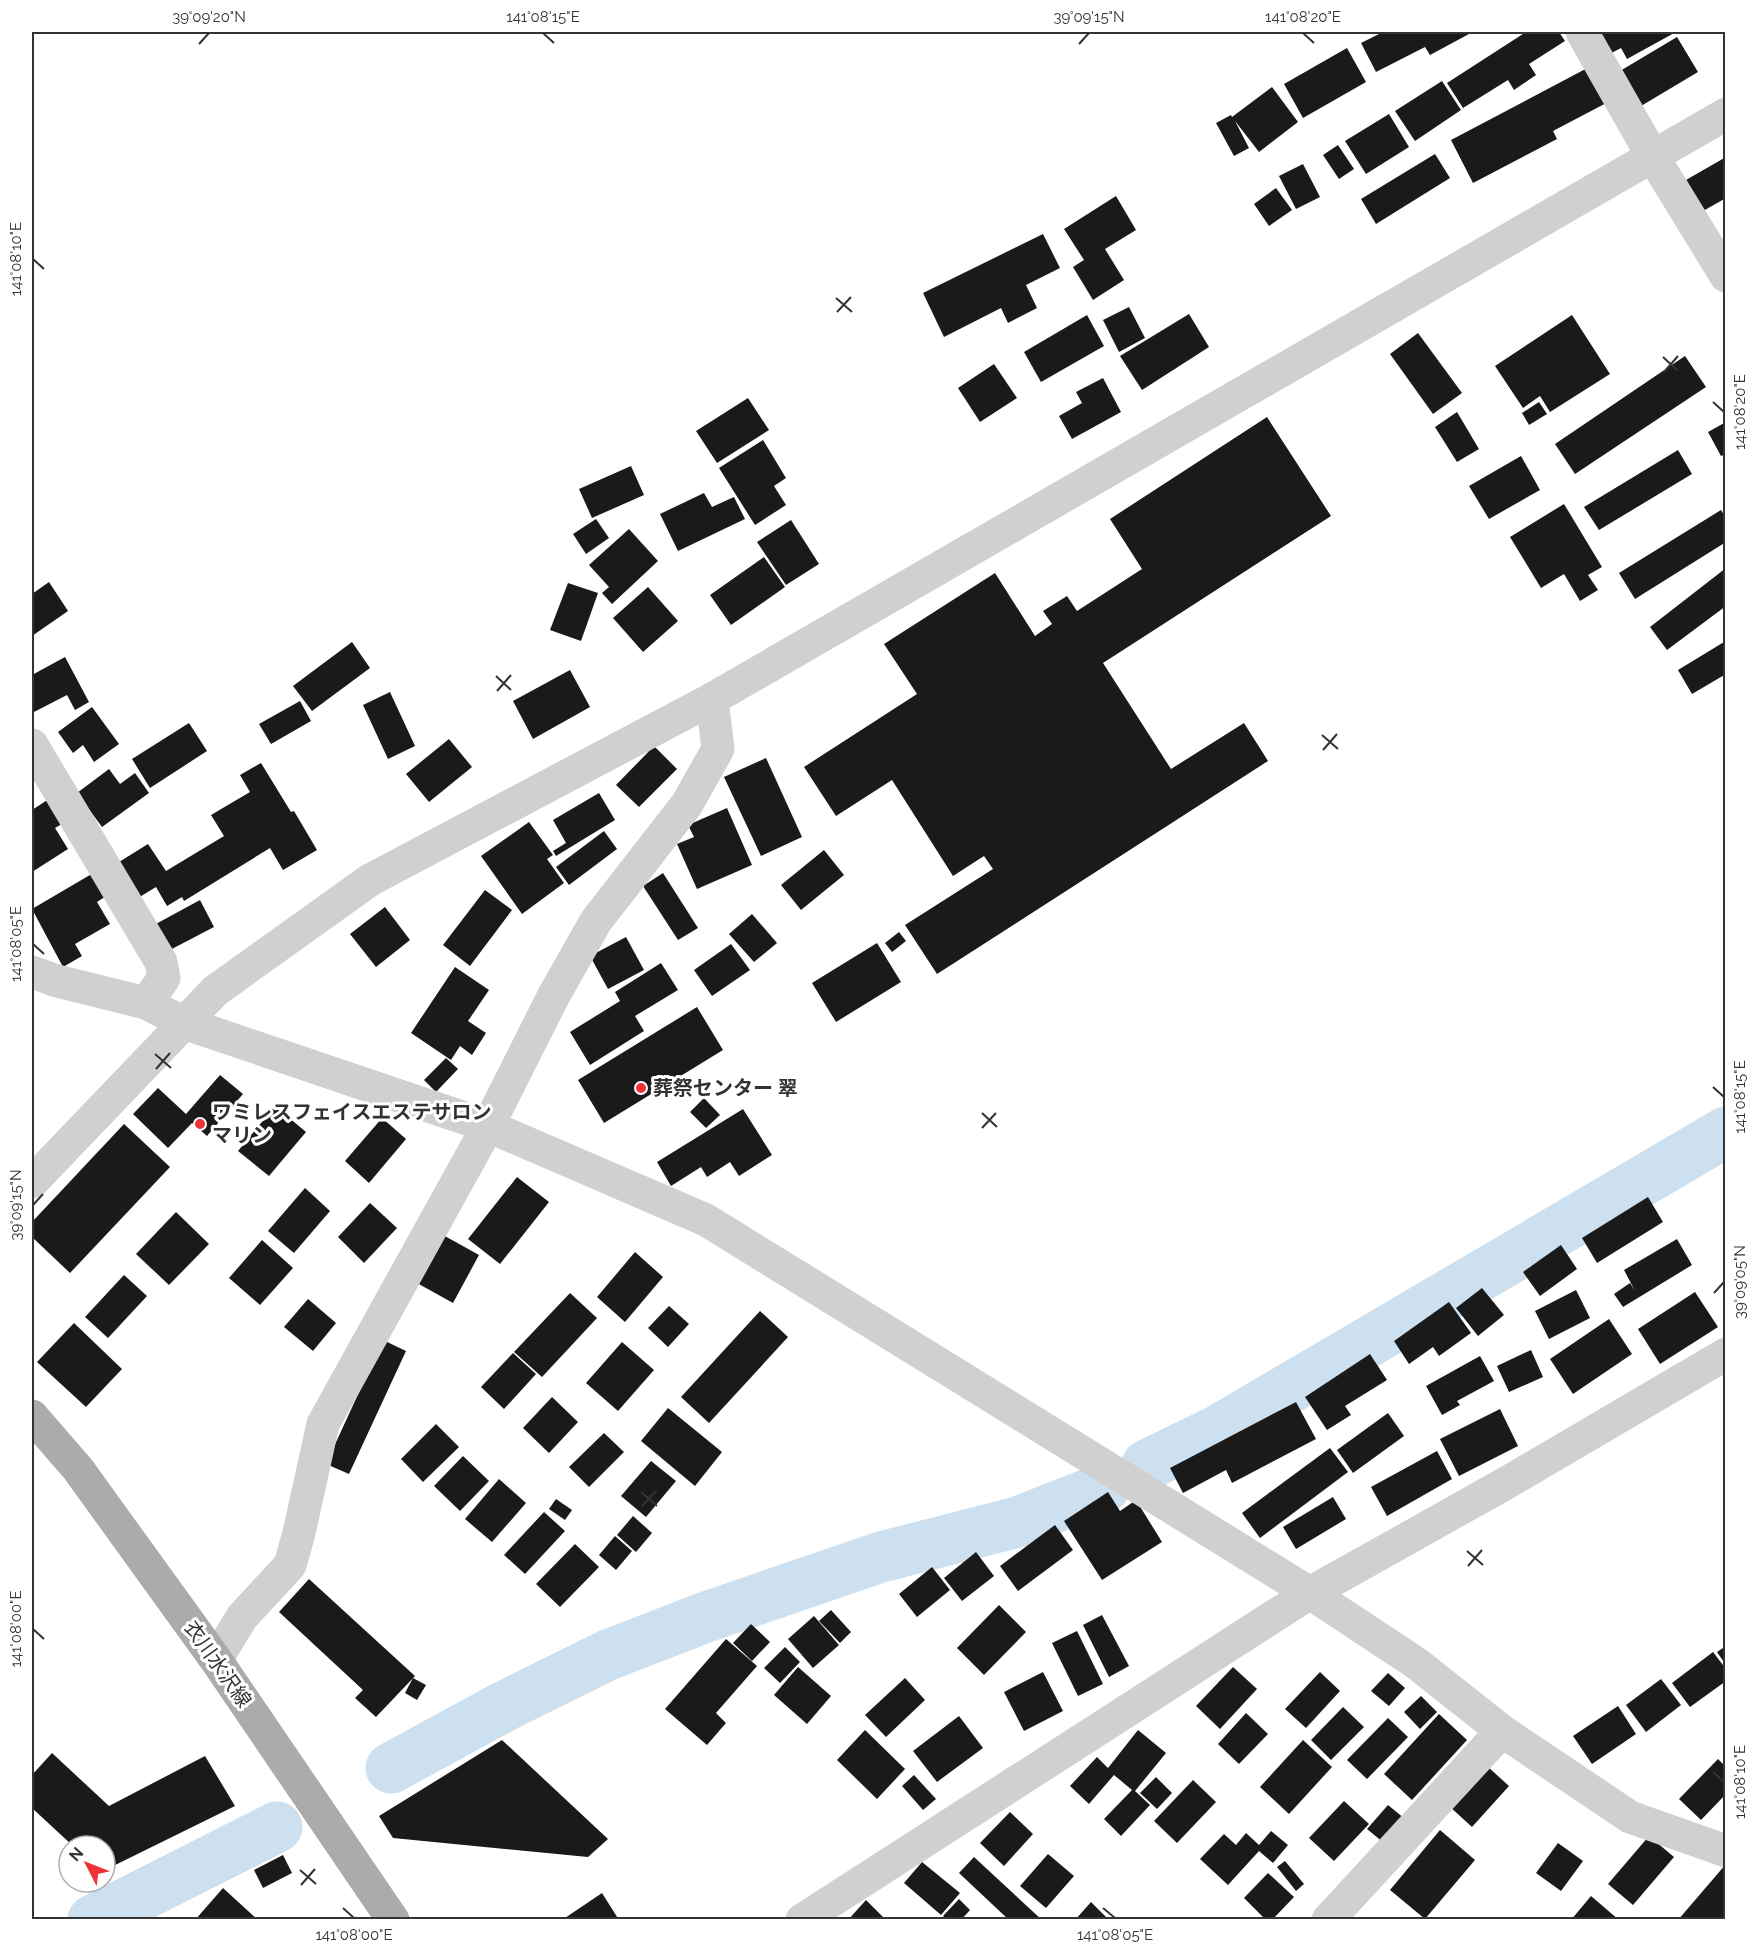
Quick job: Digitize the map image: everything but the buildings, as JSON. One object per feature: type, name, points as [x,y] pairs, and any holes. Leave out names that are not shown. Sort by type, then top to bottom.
[{"type":"main road","name":"衣川水沢線","points":[[32,1416],[78,1469],[216,1660],[393,1920]]},
{"type":"street","points":[[1582,32],[1653,157],[1725,276]]},
{"type":"street","points":[[32,1182],[215,991],[370,880],[712,699],[1725,114]]},
{"type":"street","points":[[216,1660],[242,1617],[290,1565],[323,1424],[488,1126],[554,995],[596,921],[687,804],[718,749],[712,699]]},
{"type":"street","points":[[32,745],[161,962],[164,978],[146,1003]]},
{"type":"street","points":[[32,972],[57,981],[146,1003],[184,1023],[488,1126],[706,1220],[1310,1593],[1416,1663],[1502,1731],[1630,1817],[1725,1851]]},
{"type":"street","points":[[802,1920],[1310,1593],[1508,1482],[1725,1354]]},
{"type":"street","points":[[1328,1920],[1502,1731]]},
{"type":"waterway","points":[[1147,1465],[1217,1431],[1726,1132]]},
{"type":"waterway","points":[[391,1768],[505,1706],[608,1655],[706,1617],[881,1557],[1018,1522],[1104,1488]]},
{"type":"waterway","points":[[93,1920],[277,1827]]},
{"type":"place","name":"葬祭センター 翠","points":[[641,1088]]},
{"type":"place","name":"ワミレスフェイスエステサロン マリン","points":[[200,1124]]}]
